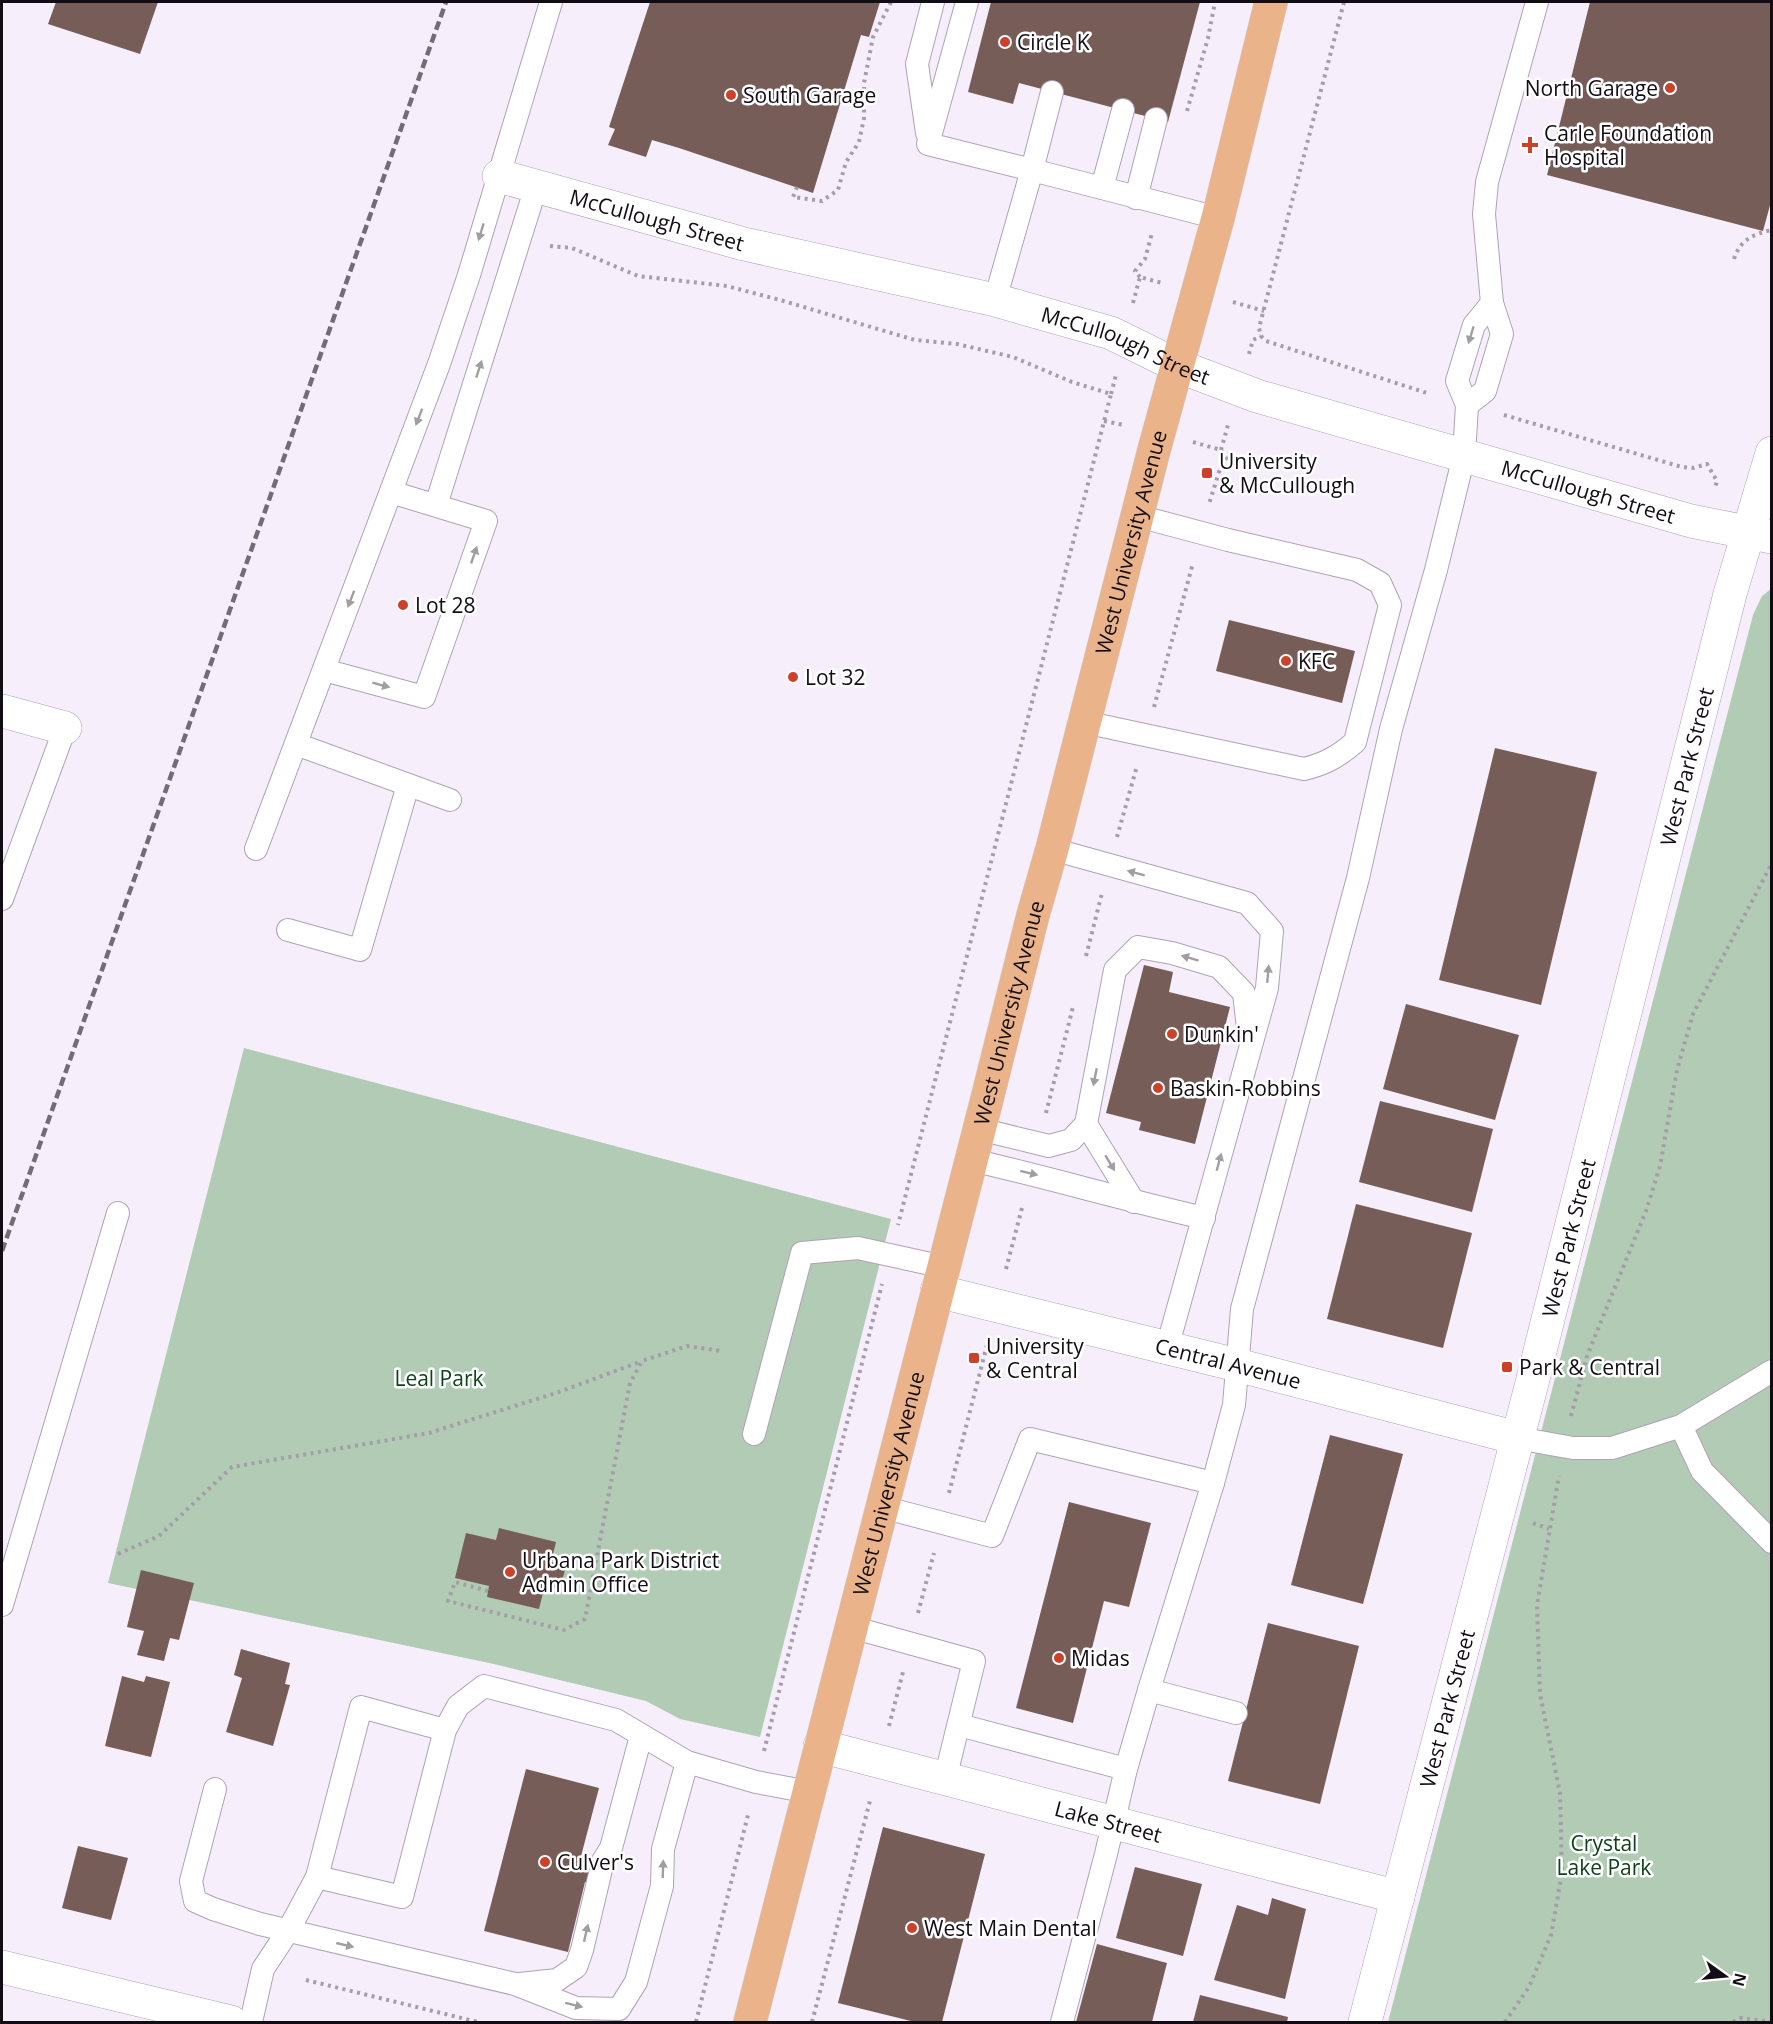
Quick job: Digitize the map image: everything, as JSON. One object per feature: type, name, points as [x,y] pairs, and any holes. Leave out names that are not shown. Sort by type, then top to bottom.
[{"type":"main road","name":"West University Avenue","points":[[750,2022],[1033,915],[1137,516],[1218,218],[1271,2]]},
{"type":"street","name":"McCullough Street","points":[[499,176],[744,244],[995,300],[1111,333],[1178,366],[1257,396],[1706,525],[1759,535]]},
{"type":"street","name":"West Park Street","points":[[1365,2022],[1759,535],[1772,453]]},
{"type":"street","points":[[2,711],[64,728]]},
{"type":"street","name":"Central Avenue","points":[[940,1279],[1167,1348],[1518,1438]]},
{"type":"street","name":"Lake Street","points":[[820,1746],[1398,1898]]},
{"type":"street","points":[[2,1967],[231,2022]]},
{"type":"lane","points":[[256,849],[440,364],[551,2]]},
{"type":"lane","points":[[928,144],[917,64],[933,2]]},
{"type":"lane","points":[[928,144],[968,2]]},
{"type":"lane","points":[[1062,2022],[1126,1769],[1214,1484],[1234,1405],[1242,1309],[1358,878],[1391,729],[1436,570],[1464,456],[1467,405],[1457,381],[1474,325],[1492,303],[1485,214],[1487,182],[1537,2]]},
{"type":"lane","points":[[995,300],[1052,92]]},
{"type":"lane","points":[[1102,188],[1123,110]]},
{"type":"lane","points":[[1136,198],[1156,119]]},
{"type":"lane","points":[[928,144],[1218,218]]},
{"type":"lane","points":[[436,505],[536,187]]},
{"type":"lane","points":[[324,670],[424,697],[486,521],[391,492]]},
{"type":"lane","points":[[1084,722],[1304,769],[1324,764],[1342,754],[1356,742],[1390,605],[1380,583],[1357,570],[1137,516]]},
{"type":"lane","points":[[2,899],[64,728]]},
{"type":"lane","points":[[296,744],[450,800]]},
{"type":"lane","points":[[288,930],[360,951],[408,785]]},
{"type":"lane","points":[[1052,849],[1247,903],[1272,931],[1267,988],[1167,1348]]},
{"type":"lane","points":[[979,1129],[1049,1146],[1071,1140],[1086,1124],[1115,969],[1138,947],[1172,953],[1219,967],[1244,993],[1250,1048]]},
{"type":"lane","points":[[1086,1124],[1134,1202]]},
{"type":"lane","points":[[972,1160],[1204,1218]]},
{"type":"lane","points":[[2,1605],[118,1213]]},
{"type":"lane","points":[[754,1434],[802,1253],[858,1248],[890,1255],[940,1279]]},
{"type":"lane","points":[[1518,1438],[1573,1448],[1612,1448],[1681,1426],[1772,1371]]},
{"type":"lane","points":[[1681,1426],[1702,1472],[1772,1542]]},
{"type":"lane","points":[[882,1506],[992,1536],[1030,1439],[1214,1484]]},
{"type":"lane","points":[[851,1627],[974,1661],[945,1779]]},
{"type":"lane","points":[[317,1877],[402,1897],[445,1730],[458,1706],[484,1686],[616,1720],[687,1762],[756,1782],[809,1792]]},
{"type":"lane","points":[[1149,1690],[1236,1713]]},
{"type":"lane","points":[[251,2022],[263,1969],[288,1931],[317,1877],[362,1707],[445,1730]]},
{"type":"lane","points":[[959,1725],[1126,1769]]},
{"type":"lane","points":[[515,1984],[557,1980],[576,1967],[603,1861],[611,1848],[641,1736]]},
{"type":"lane","points":[[214,1789],[190,1881],[195,1901],[222,1912],[288,1931],[515,1984],[576,2008],[619,2009],[636,1982],[662,1886],[663,1849],[687,1762]]},
{"type":"path","points":[[797,187],[794,197],[822,201],[838,190],[846,162],[859,142],[864,118],[864,83],[873,37],[891,2]]},
{"type":"path","points":[[1344,2],[1259,328],[1261,336],[1266,341],[1425,392]]},
{"type":"path","points":[[1734,259],[1738,247],[1746,238],[1772,230]]},
{"type":"path","points":[[541,247],[572,248],[639,276],[727,286],[915,340],[957,344],[1013,357],[1072,382],[1111,394]]},
{"type":"path","points":[[1248,306],[1264,311]]},
{"type":"path","points":[[1253,340],[1261,336]]},
{"type":"path","points":[[696,2022],[1114,382]]},
{"type":"path","points":[[1508,417],[1682,467],[1693,468],[1707,464],[1717,481]]},
{"type":"path","points":[[1104,421],[1118,424]]},
{"type":"path","points":[[1574,1406],[1587,1356],[1646,1211],[1660,1166],[1677,1070],[1693,1014],[1772,863]]},
{"type":"path","points":[[118,1554],[159,1536],[232,1467],[429,1433],[559,1392],[687,1346],[722,1351]]},
{"type":"path","points":[[488,1591],[455,1582],[448,1601],[564,1630],[585,1619],[630,1383],[642,1361]]},
{"type":"path","points":[[1505,2022],[1529,1987],[1551,1935],[1562,1873],[1560,1793],[1540,1694],[1537,1605],[1560,1469]]},
{"type":"path","points":[[1535,1524],[1549,1528]]},
{"type":"path","points":[[812,2022],[872,1794]]},
{"type":"path","points":[[306,1980],[478,2022]]},
{"type":"path","points":[[1733,2022],[1741,2018],[1772,2022]]},
{"type":"green space","name":"Crystal Lake Park","points":[[1771,589],[1771,2022],[1388,2022],[1753,615],[1762,596]]},
{"type":"green space","name":"Leal Park","points":[[244,1048],[891,1219],[760,1737],[680,1719],[646,1701],[494,1664],[108,1583]]},
{"type":"building","points":[[56,2],[158,2],[140,54],[48,24]]},
{"type":"building","name":"South Garage","points":[[650,2],[880,2],[869,37],[861,35],[813,193],[652,140],[646,157],[608,145],[615,129],[609,127]]},
{"type":"building","name":"Circle K","points":[[991,2],[1200,2],[1168,122],[1019,83],[1013,104],[968,92]]},
{"type":"building","name":"North Garage","points":[[1590,2],[1772,2],[1772,198],[1763,231],[1547,175]]},
{"type":"building","name":"KFC","points":[[1229,620],[1355,651],[1342,703],[1216,671]]},
{"type":"building","points":[[1495,748],[1597,772],[1541,1005],[1439,980]]},
{"type":"building","points":[[1144,965],[1173,972],[1169,992],[1230,1007],[1195,1144],[1139,1130],[1141,1122],[1106,1113]]},
{"type":"building","points":[[1406,1004],[1519,1035],[1495,1120],[1383,1089]]},
{"type":"building","points":[[1380,1101],[1493,1129],[1472,1212],[1359,1182]]},
{"type":"building","points":[[1356,1204],[1472,1233],[1443,1348],[1327,1319]]},
{"type":"building","points":[[1330,1435],[1403,1454],[1363,1604],[1291,1585]]},
{"type":"building","name":"Midas","points":[[1069,1502],[1151,1523],[1129,1607],[1104,1601],[1073,1723],[1016,1708]]},
{"type":"building","name":"Urbana Park District Admin Office","points":[[499,1528],[556,1542],[551,1562],[566,1566],[560,1589],[545,1585],[539,1609],[487,1597],[489,1586],[455,1578],[466,1533],[496,1540]]},
{"type":"building","points":[[141,1570],[194,1583],[179,1640],[170,1638],[164,1661],[137,1655],[144,1631],[127,1627]]},
{"type":"building","points":[[1268,1623],[1359,1646],[1320,1804],[1228,1781]]},
{"type":"building","points":[[241,1649],[290,1663],[285,1684],[290,1685],[273,1746],[226,1732],[242,1678],[234,1675]]},
{"type":"building","points":[[122,1676],[144,1682],[146,1676],[170,1682],[151,1757],[105,1746]]},
{"type":"building","name":"Culver's","points":[[526,1769],[599,1788],[580,1860],[595,1864],[590,1883],[585,1882],[568,1952],[484,1931]]},
{"type":"building","name":"West Main Dental","points":[[883,1827],[985,1854],[942,2022],[915,2022],[838,2003]]},
{"type":"building","points":[[78,1846],[128,1858],[111,1920],[62,1908]]},
{"type":"building","points":[[1135,1867],[1202,1884],[1183,1956],[1116,1938]]},
{"type":"building","points":[[1272,1898],[1306,1909],[1285,1999],[1214,1980],[1237,1905],[1268,1915]]},
{"type":"building","points":[[1097,1944],[1167,1963],[1152,2022],[1076,2022]]},
{"type":"building","points":[[1200,1995],[1288,2017],[1287,2022],[1193,2022]]},
{"type":"railway","points":[[2,1251],[446,2]]},
{"type":"place","name":"Circle K","points":[[1005,42]]},
{"type":"place","name":"North Garage","points":[[1670,88]]},
{"type":"place","name":"South Garage","points":[[731,95]]},
{"type":"place","name":"Carle Foundation Hospital","points":[[1530,145]]},
{"type":"place","name":"University & McCullough","points":[[1207,473]]},
{"type":"place","name":"Lot 28","points":[[403,605]]},
{"type":"place","name":"KFC","points":[[1286,661]]},
{"type":"place","name":"Lot 32","points":[[793,677]]},
{"type":"place","name":"Dunkin'","points":[[1172,1034]]},
{"type":"place","name":"Baskin-Robbins","points":[[1158,1088]]},
{"type":"place","name":"University & Central","points":[[974,1358]]},
{"type":"place","name":"Park & Central","points":[[1507,1367]]},
{"type":"place","name":"Urbana Park District Admin Office","points":[[510,1572]]},
{"type":"place","name":"Midas","points":[[1059,1658]]},
{"type":"place","name":"Culver's","points":[[545,1862]]},
{"type":"place","name":"West Main Dental","points":[[912,1928]]}]
